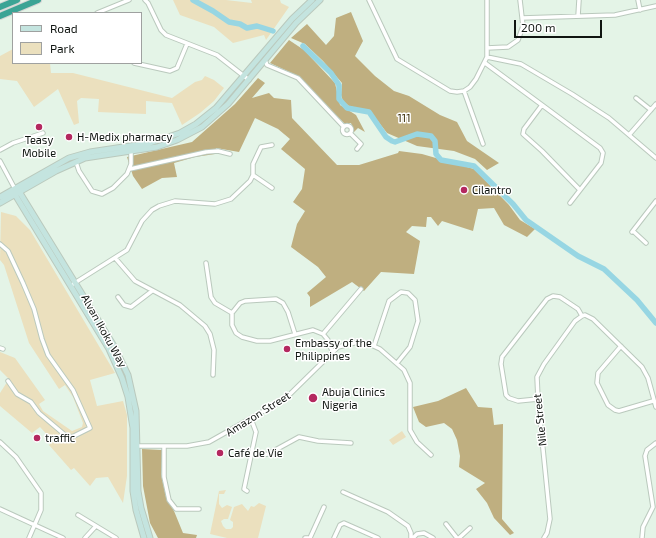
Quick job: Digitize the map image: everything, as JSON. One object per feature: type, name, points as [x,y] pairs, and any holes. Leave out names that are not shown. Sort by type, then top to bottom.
[{"type":"highway","points":[[0,7],[17,0]]},
{"type":"highway","points":[[0,16],[38,0]]},
{"type":"street","points":[[99,12],[128,0]]},
{"type":"street","points":[[145,0],[148,3],[161,30],[166,35],[217,55],[243,77],[249,80]]},
{"type":"street","points":[[0,203],[58,164],[80,155],[150,143],[180,133],[207,116],[243,77],[292,19],[312,0]]},
{"type":"street","points":[[0,197],[28,188],[56,171],[76,162],[102,155],[131,152],[166,144],[202,127],[219,113],[306,12],[320,0]]},
{"type":"street","points":[[368,0],[393,53],[400,62],[450,91],[464,91],[470,87],[485,63],[487,57],[486,0]]},
{"type":"street","points":[[487,48],[502,48],[514,44],[522,32],[520,0]]},
{"type":"street","points":[[578,16],[579,0]]},
{"type":"street","points":[[638,0],[640,10]]},
{"type":"street","points":[[522,18],[615,15],[656,6]]},
{"type":"street","points":[[138,64],[170,71],[177,68],[187,44]]},
{"type":"street","points":[[487,57],[521,64],[604,114],[656,158]]},
{"type":"street","points":[[265,60],[267,65],[298,78],[344,127],[343,131],[345,133],[350,133],[361,144],[357,149]]},
{"type":"street","points":[[485,63],[600,148],[603,153],[601,163],[570,203]]},
{"type":"street","points":[[464,91],[483,144]]},
{"type":"street","points":[[636,98],[651,110]]},
{"type":"street","points":[[542,104],[524,129],[523,134],[542,150],[580,190]]},
{"type":"street","points":[[629,135],[656,104]]},
{"type":"street","points":[[344,127],[350,126],[350,133]]},
{"type":"street","points":[[0,150],[13,143],[43,133]]},
{"type":"street","points":[[71,285],[116,258],[130,247],[142,221],[152,210],[171,202],[215,204],[223,202],[243,190],[253,175],[253,164],[261,147],[272,144]]},
{"type":"street","points":[[130,169],[131,152]]},
{"type":"street","points":[[76,162],[86,183],[92,191],[98,194],[106,193],[113,188],[130,169],[206,152],[230,154]]},
{"type":"street","points":[[1,164],[16,191]]},
{"type":"street","points":[[253,175],[272,188]]},
{"type":"street","points":[[6,200],[23,203],[28,188]]},
{"type":"street","name":"Alvan Ikoku Way","points":[[16,191],[110,349],[122,378],[131,413],[135,446]]},
{"type":"street","points":[[646,242],[633,232],[656,201]]},
{"type":"street","name":"Alvan Ikoku Way","points":[[23,203],[76,282],[114,346],[128,375],[136,411],[133,491],[136,510],[148,538]]},
{"type":"street","points":[[0,244],[8,251],[23,283],[34,309],[46,351],[54,366],[73,390],[90,428],[72,437],[65,435],[39,413],[31,402],[17,394],[8,381]]},
{"type":"street","points":[[116,258],[130,276],[152,291],[180,305],[207,329],[214,350],[213,375]]},
{"type":"street","points":[[206,263],[211,297],[215,303],[232,313]]},
{"type":"street","points":[[323,334],[361,289]]},
{"type":"street","points":[[118,297],[124,305],[131,307],[152,291]]},
{"type":"street","points":[[374,346],[389,301],[402,292],[408,293],[414,300],[418,321],[410,347],[397,363]]},
{"type":"street","points":[[538,399],[518,401],[509,398],[506,395],[502,371],[502,357],[547,299],[553,296],[560,297],[575,306],[582,316],[590,316],[642,367],[648,378],[653,401],[656,407]]},
{"type":"street","points":[[295,334],[288,312],[283,303],[276,299],[245,300],[240,303],[232,313],[233,329],[242,337],[257,341],[270,341],[313,330],[323,334],[328,340],[332,351]]},
{"type":"street","name":"Nile Street","points":[[544,538],[550,519],[538,399],[538,378],[540,370],[575,321],[582,316]]},
{"type":"street","name":"Amazon Street","points":[[135,446],[192,446],[209,442],[285,399],[332,351],[338,347],[350,343],[367,343],[374,346],[404,370],[410,383],[410,432],[420,447],[431,455]]},
{"type":"street","points":[[622,346],[598,373],[597,383],[610,408],[619,411],[653,401]]},
{"type":"street","points":[[247,491],[244,489],[256,432],[251,419]]},
{"type":"street","points":[[252,453],[260,455],[268,454],[299,437],[318,441],[351,443]]},
{"type":"street","points":[[0,442],[16,457],[41,493],[41,510],[36,525],[28,538]]},
{"type":"street","points":[[642,538],[643,527],[653,507],[645,456],[647,450],[656,443]]},
{"type":"street","points":[[164,446],[164,477],[169,500],[176,508],[199,509]]},
{"type":"street","points":[[343,492],[388,512],[408,526],[412,538],[417,534],[424,533],[433,538]]},
{"type":"street","points":[[308,538],[324,507]]},
{"type":"street","points":[[0,509],[63,538]]},
{"type":"street","points":[[78,515],[116,538]]},
{"type":"street","points":[[334,538],[340,525],[344,523],[378,538]]},
{"type":"street","points":[[446,524],[458,538],[470,528]]},
{"type":"street","points":[[85,538],[96,526]]},
{"type":"green space","points":[[173,0],[226,0],[252,3],[251,0],[280,0],[281,3],[289,7],[266,40],[264,35],[233,43],[214,27],[180,15]]},
{"type":"green space","name":"111","points":[[351,12],[363,41],[355,56],[375,76],[394,91],[409,96],[440,115],[457,122],[467,141],[499,163],[487,170],[475,159],[454,151],[417,146],[387,133],[370,111],[349,106],[343,101],[341,95],[342,83],[323,61],[305,44],[291,38],[307,24],[326,45],[334,36],[336,18]]},
{"type":"green space","points":[[289,40],[304,50],[335,83],[340,105],[356,115],[365,132],[358,128],[354,132],[351,123],[344,123],[298,76],[270,63]]},
{"type":"green space","points":[[12,50],[12,64],[50,64],[51,73],[73,73],[172,98],[195,82],[202,80],[205,76],[214,80],[224,88],[214,101],[182,125],[172,103],[146,101],[146,114],[98,112],[99,99],[81,98],[77,101],[79,123],[74,125],[58,89],[34,107],[17,81],[0,79],[0,56]]},
{"type":"green space","points":[[258,78],[265,83],[252,98],[269,93],[274,98],[291,100],[292,118],[337,165],[359,165],[398,153],[399,151],[422,154],[474,169],[509,205],[520,220],[535,229],[527,237],[504,225],[494,208],[478,209],[473,231],[442,221],[438,226],[431,217],[427,217],[426,227],[412,226],[406,232],[420,241],[414,274],[381,272],[364,291],[352,282],[310,307],[310,297],[307,293],[326,277],[318,267],[291,247],[297,224],[305,211],[293,202],[302,189],[305,169],[281,149],[290,139],[278,129],[255,118],[239,152],[216,148],[215,154],[195,157],[174,163],[177,177],[162,178],[142,189],[133,176],[127,157],[192,142],[235,104]]},
{"type":"green space","points":[[1,212],[16,216],[30,230],[115,373],[90,380],[97,406],[123,401],[127,415],[127,476],[123,503],[108,477],[96,478],[90,486],[74,468],[71,470],[49,445],[53,441],[40,427],[32,433],[0,406],[0,393],[9,379],[0,370],[0,352],[15,358],[45,400],[39,404],[43,411],[72,431],[82,427],[83,423],[73,397],[65,385],[59,389],[29,343],[4,265],[0,260]]},
{"type":"green space","points":[[466,388],[478,407],[492,408],[494,425],[503,424],[502,519],[514,533],[510,535],[494,518],[487,503],[476,489],[485,483],[459,467],[460,456],[457,440],[452,429],[444,423],[426,427],[419,422],[413,407],[438,401]]},
{"type":"green space","points":[[402,431],[406,437],[393,445],[389,440]]},
{"type":"green space","points":[[142,449],[162,450],[161,474],[166,497],[174,511],[183,533],[197,535],[196,538],[158,538],[150,523],[143,486]]},
{"type":"green space","points":[[226,490],[224,494],[219,494],[219,504],[222,508],[227,505],[232,507],[228,519],[221,521],[226,529],[231,529],[233,527],[233,522],[230,520],[234,507],[242,504],[248,511],[251,506],[254,507],[259,503],[266,506],[258,538],[227,538],[210,534],[219,491]]},
{"type":"waterway","points":[[193,0],[229,22],[240,24],[247,28],[257,26],[273,31]]},
{"type":"waterway","points":[[303,46],[331,73],[339,85],[339,99],[347,108],[369,112],[386,137],[392,141],[395,142],[417,134],[431,136],[435,141],[436,154],[441,160],[474,166],[513,204],[526,220],[578,256],[604,269],[637,300],[656,323]]},
{"type":"place","name":"Teasy Mobile","points":[[39,127]]},
{"type":"place","name":"H-Medix pharmacy","points":[[69,137]]},
{"type":"place","name":"Cilantro","points":[[464,190]]},
{"type":"place","name":"Embassy of the Philippines","points":[[287,349]]},
{"type":"place","name":"Abuja Clinics Nigeria","points":[[313,398]]},
{"type":"place","name":"traffic","points":[[37,438]]},
{"type":"place","name":"Café de Vie","points":[[220,453]]}]
